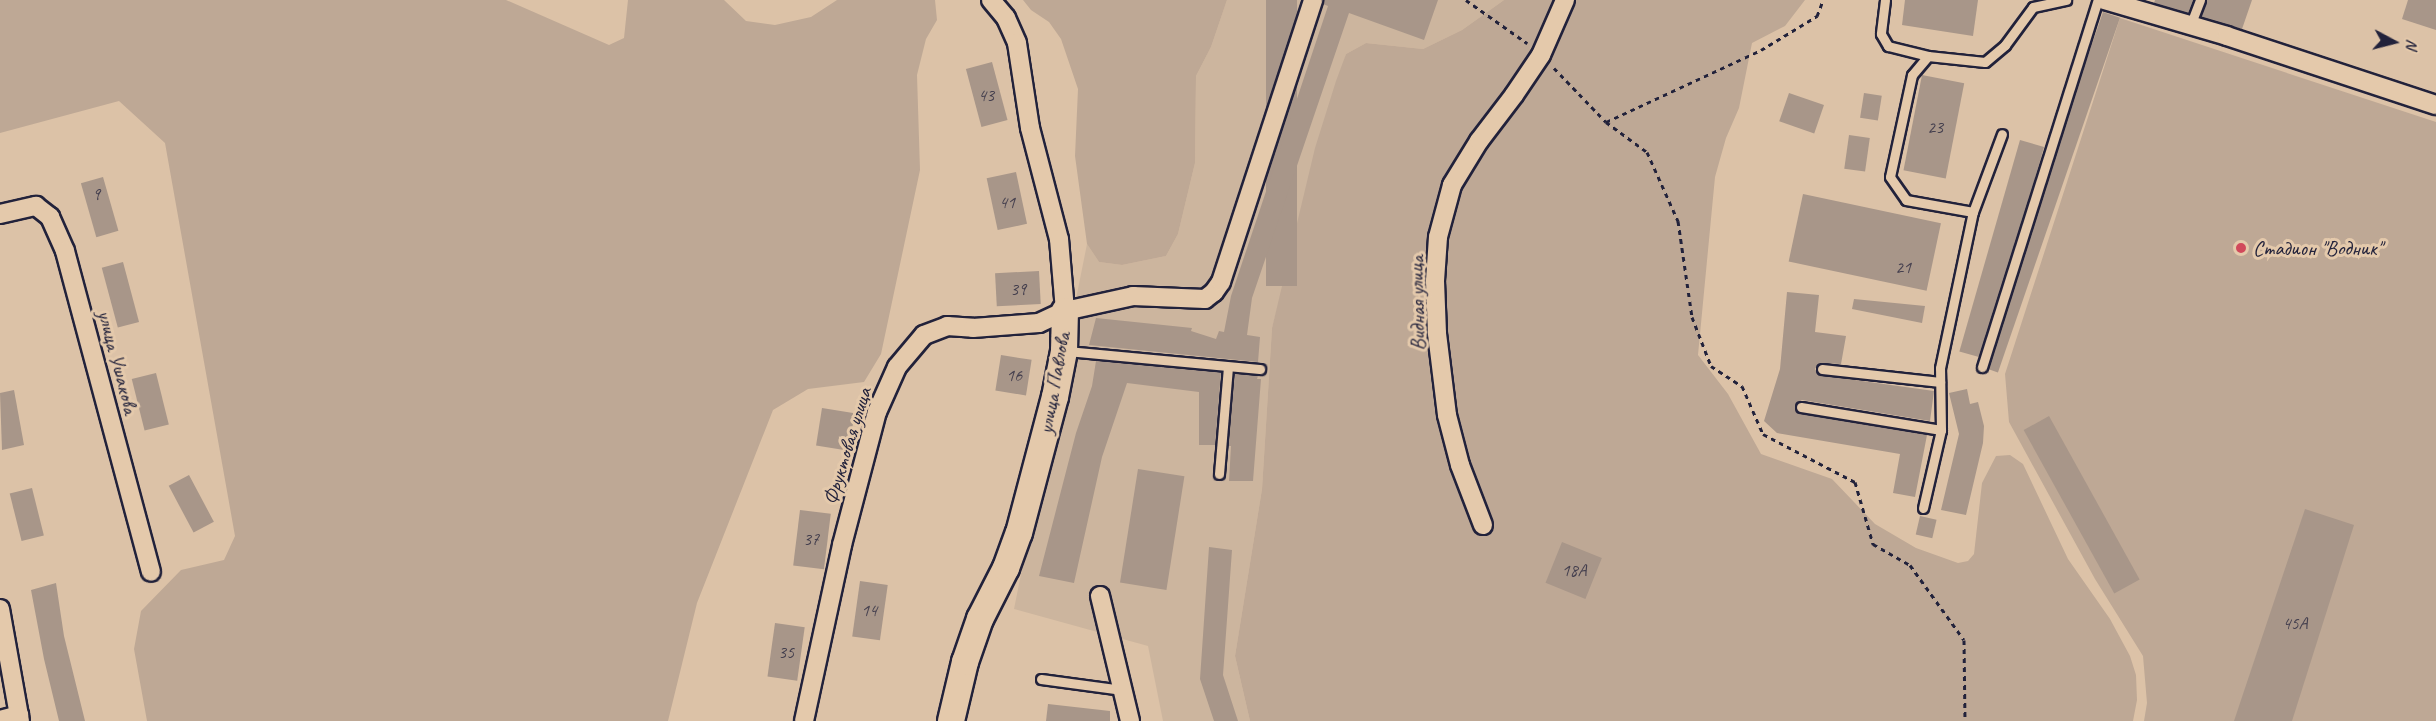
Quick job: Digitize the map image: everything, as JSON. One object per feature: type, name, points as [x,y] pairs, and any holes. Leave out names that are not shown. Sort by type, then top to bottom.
[{"type":"street","points":[[991,0],[1006,18],[1017,43],[1030,128],[1059,239],[1065,311]]},
{"type":"street","name":"улица Павлова","points":[[951,721],[965,662],[980,619],[1006,568],[1019,533],[1055,397],[1064,351],[1065,311],[1133,296],[1205,299],[1214,292],[1221,282],[1312,0]]},
{"type":"street","name":"Видная улица","points":[[1483,525],[1460,465],[1447,415],[1437,333],[1435,281],[1438,237],[1452,185],[1479,141],[1541,55],[1565,0]]},
{"type":"street","points":[[2104,0],[2146,6],[2190,26],[2436,105]]},
{"type":"street","name":"улица Ушакова","points":[[0,214],[36,206],[50,217],[65,251],[151,572]]},
{"type":"street","name":"Фруктовая улица","points":[[804,721],[842,545],[874,423],[897,367],[924,335],[947,326],[973,328],[1040,323],[1065,311]]},
{"type":"street","points":[[1100,596],[1130,721]]},
{"type":"street","points":[[0,609],[19,718],[0,720]]},
{"type":"lane","points":[[1885,0],[1881,34],[1888,46],[1928,56],[1985,62],[2005,45],[2032,3],[2066,0]]},
{"type":"lane","points":[[1982,367],[2098,0]]},
{"type":"lane","points":[[2190,26],[2199,0]]},
{"type":"lane","points":[[1928,56],[1912,75],[1890,177],[1906,200],[1973,212]]},
{"type":"lane","points":[[1923,508],[1941,430],[1940,368],[1973,212],[2002,134]]},
{"type":"lane","points":[[1064,351],[1260,369]]},
{"type":"lane","points":[[1219,474],[1228,367]]},
{"type":"lane","points":[[1822,369],[1940,382]]},
{"type":"lane","points":[[1801,407],[1941,430]]},
{"type":"lane","points":[[1041,679],[1122,690]]},
{"type":"path","points":[[1466,0],[1541,55],[1606,122],[1647,152],[1678,221],[1692,317],[1711,366],[1742,386],[1763,434],[1854,482],[1873,544],[1910,565],[1964,640],[1965,721]]},
{"type":"path","points":[[1606,122],[1761,50],[1817,16],[1823,0]]},
{"type":"shaded area","points":[[0,0],[506,0],[609,45],[624,38],[628,0],[724,0],[746,21],[775,25],[811,17],[837,0],[935,0],[937,20],[926,39],[917,75],[920,170],[881,354],[864,382],[808,389],[773,410],[697,603],[668,721],[147,721],[134,649],[141,611],[181,570],[224,560],[235,536],[165,143],[119,101],[0,133]]},
{"type":"shaded area","points":[[1023,0],[1227,0],[1211,47],[1196,76],[1195,163],[1178,234],[1166,256],[1122,265],[1099,262],[1087,244],[1075,156],[1078,89],[1061,39],[1049,22],[1031,10]]},
{"type":"shaded area","points":[[1227,0],[1504,0],[1462,30],[1423,49],[1366,43],[1346,54],[1272,328],[1262,489],[1235,656],[1250,721],[1163,721],[1148,646],[1014,609],[1087,244],[1099,262],[1122,265],[1166,256],[1178,234],[1195,163],[1196,76],[1211,47]]},
{"type":"shaded area","points":[[1504,0],[1805,0],[1785,26],[1752,43],[1739,108],[1726,138],[1715,177],[1698,355],[1728,394],[1761,454],[1832,479],[1875,524],[1916,548],[1958,563],[1968,561],[1974,554],[1982,483],[1996,456],[2010,455],[2023,464],[2068,559],[2110,619],[2130,656],[2136,675],[2137,700],[2133,721],[1250,721],[1235,656],[1262,489],[1272,328],[1315,148],[1336,81],[1346,54],[1366,43],[1423,49],[1462,30]]},
{"type":"shaded area","name":"Стадион \"Водник\"","points":[[2120,18],[2436,122],[2436,721],[2144,721],[2147,703],[2143,656],[2095,579],[2009,422],[2005,374]]},
{"type":"building","points":[[1266,0],[1297,0],[1297,286],[1266,286]]},
{"type":"building","points":[[1324,0],[1438,0],[1424,40],[1349,13],[1252,298],[1247,335],[1260,337],[1258,362],[1089,345],[1096,318],[1192,328],[1191,331],[1216,339],[1219,331],[1224,332],[1231,296],[1328,6],[1323,4]]},
{"type":"building","points":[[1905,0],[1978,0],[1973,36],[1902,25]]},
{"type":"building","points":[[2155,0],[2193,0],[2188,13],[2154,3]]},
{"type":"building","points":[[2207,0],[2252,0],[2242,29],[2201,17]]},
{"type":"building","points":[[2408,0],[2436,0],[2436,30],[2402,19]]},
{"type":"building","points":[[2103,12],[2120,18],[1998,372],[1981,367]]},
{"type":"building","points":[[992,62],[1008,120],[981,127],[966,69]]},
{"type":"building","points":[[1922,75],[1964,83],[1946,178],[1903,170]]},
{"type":"building","points":[[1789,93],[1824,105],[1814,133],[1779,121]]},
{"type":"building","points":[[1864,93],[1882,96],[1878,121],[1860,118]]},
{"type":"building","points":[[1849,135],[1870,138],[1865,172],[1844,169]]},
{"type":"building","points":[[2020,140],[2044,147],[1983,358],[1959,351]]},
{"type":"building","points":[[1016,172],[1027,224],[998,230],[987,178]]},
{"type":"building","points":[[103,177],[118,231],[96,237],[81,183]]},
{"type":"building","points":[[1803,194],[1941,223],[1927,291],[1789,261]]},
{"type":"building","points":[[123,262],[139,322],[118,328],[102,268]]},
{"type":"building","points":[[1039,271],[1041,304],[997,306],[995,273]]},
{"type":"building","points":[[1787,292],[1819,295],[1815,332],[1846,336],[1841,364],[1819,363],[1815,369],[1819,375],[1934,391],[1930,421],[1802,400],[1795,405],[1795,410],[1800,414],[1927,435],[1915,497],[1893,493],[1900,454],[1777,433],[1764,421],[1780,369]]},
{"type":"building","points":[[1854,299],[1925,306],[1922,323],[1852,309]]},
{"type":"building","points":[[1001,355],[1032,360],[1026,395],[995,391]]},
{"type":"building","points":[[1096,361],[1221,372],[1215,445],[1199,445],[1199,392],[1127,383],[1102,457],[1074,583],[1039,576],[1076,433],[1092,386]]},
{"type":"building","points":[[156,373],[169,424],[145,430],[132,379]]},
{"type":"building","points":[[1234,373],[1258,376],[1257,379],[1261,379],[1253,481],[1229,481],[1231,446],[1228,446]]},
{"type":"building","points":[[1967,389],[1970,404],[1978,402],[1984,426],[1983,443],[1966,515],[1941,510],[1959,434],[1949,393]]},
{"type":"building","points":[[14,390],[24,445],[2,450],[0,393]]},
{"type":"building","points":[[822,408],[855,413],[849,451],[816,446]]},
{"type":"building","points":[[2049,416],[2140,580],[2114,594],[2024,430]]},
{"type":"building","points":[[1138,469],[1184,476],[1166,590],[1120,583]]},
{"type":"building","points":[[189,475],[214,522],[194,533],[169,486]]},
{"type":"building","points":[[32,488],[44,536],[22,541],[10,494]]},
{"type":"building","points":[[2305,509],[2354,525],[2292,721],[2234,721]]},
{"type":"building","points":[[800,510],[831,514],[824,569],[793,566]]},
{"type":"building","points":[[1920,516],[1937,520],[1932,538],[1916,535]]},
{"type":"building","points":[[1562,542],[1602,558],[1585,599],[1546,583]]},
{"type":"building","points":[[1209,547],[1232,550],[1223,675],[1238,721],[1214,721],[1200,679]]},
{"type":"building","points":[[860,581],[888,585],[880,640],[852,636]]},
{"type":"building","points":[[56,583],[64,636],[85,721],[59,721],[44,659],[31,590]]},
{"type":"building","points":[[775,623],[805,627],[797,681],[767,676]]},
{"type":"building","points":[[1048,704],[1110,711],[1110,721],[1046,721]]},
{"type":"place","name":"Стадион \"Водник\"","points":[[2241,248]]}]
